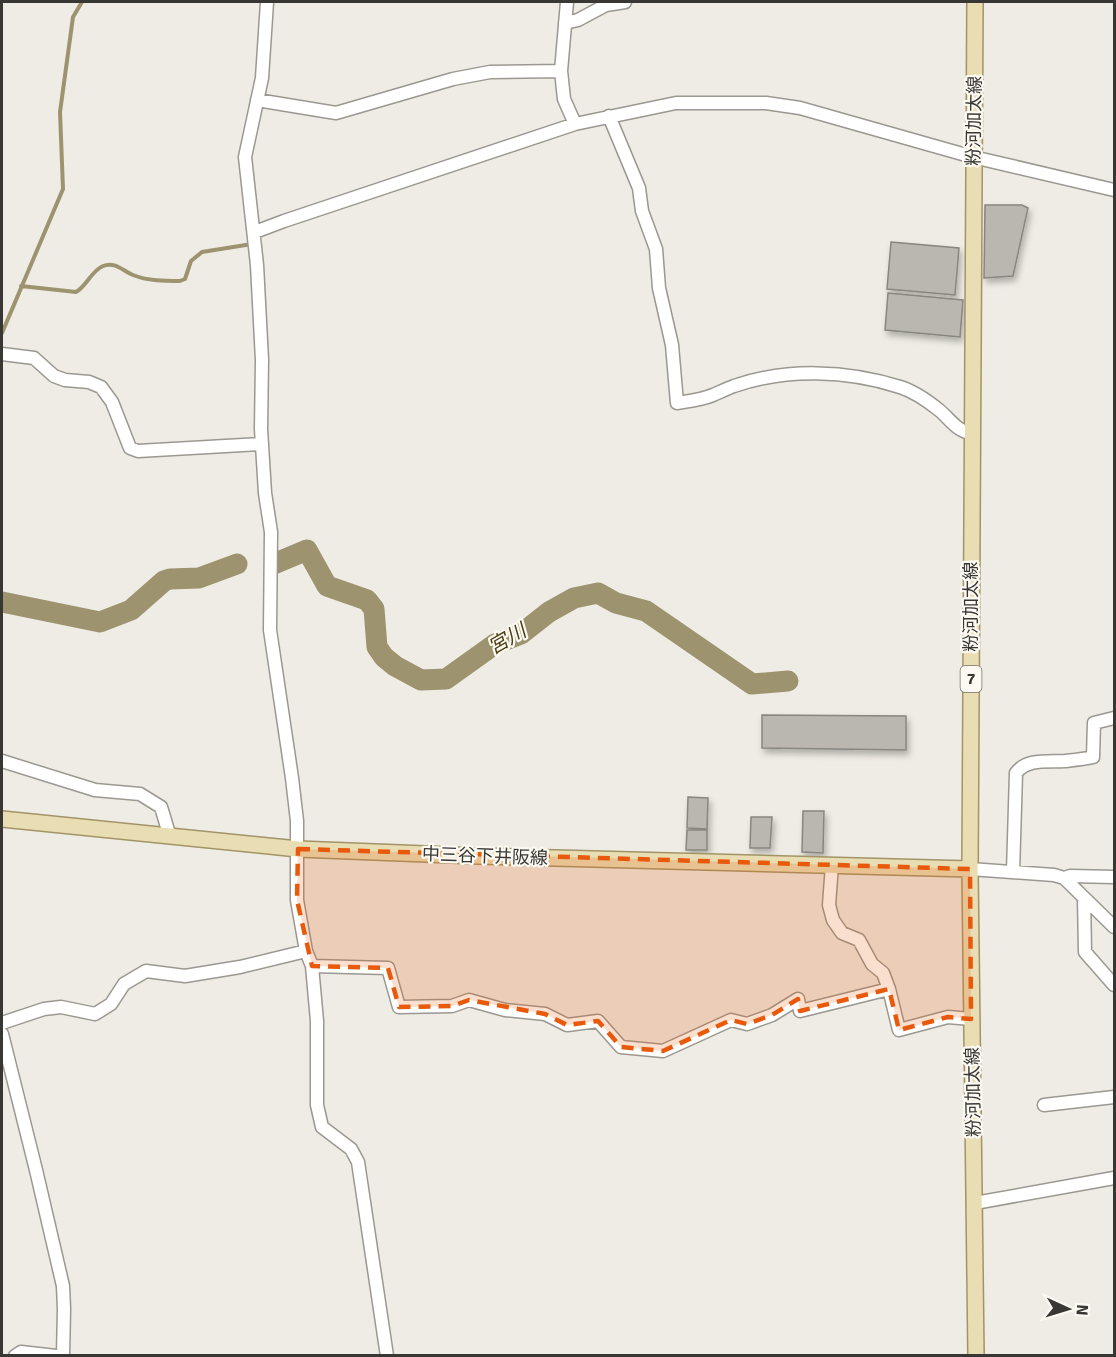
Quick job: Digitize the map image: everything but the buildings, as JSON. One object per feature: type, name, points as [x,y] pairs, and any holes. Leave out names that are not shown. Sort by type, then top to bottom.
[{"type":"main road","name":"粉河加太線","points":[[975,2],[970,869],[976,1356]]},
{"type":"main road","name":"中三谷下井阪線","points":[[2,819],[298,849],[970,869]]},
{"type":"street","points":[[267,2],[262,78],[245,157],[255,232],[262,360],[262,444],[271,532],[270,630],[292,778],[298,849],[297,900],[306,951],[312,966],[317,1021],[317,1105],[322,1127],[351,1149],[358,1162],[387,1356]]},
{"type":"street","points":[[567,2],[561,70],[564,99],[575,124]]},
{"type":"street","points":[[565,23],[578,20],[606,5],[625,2]]},
{"type":"street","points":[[257,100],[336,113],[453,79],[490,72],[561,70]]},
{"type":"street","points":[[255,232],[575,124],[676,103],[766,103],[800,108],[973,158],[1114,190]]},
{"type":"street","points":[[609,116],[639,188],[642,211],[656,249],[659,288],[672,345],[677,403],[711,396],[734,386],[756,381],[788,374],[813,373],[877,381],[903,388],[938,408],[963,432],[972,433]]},
{"type":"street","points":[[2,354],[34,358],[54,376],[65,380],[89,382],[101,387],[112,402],[130,448],[138,451],[262,444]]},
{"type":"street","points":[[1013,872],[1016,773],[1020,768],[1038,761],[1063,761],[1093,757],[1094,723],[1114,718]]},
{"type":"street","points":[[2,761],[95,790],[140,794],[161,807],[170,837]]},
{"type":"street","points":[[832,865],[829,905],[833,920],[842,933],[859,940],[872,964],[883,973],[898,1030],[948,1017],[971,1019]]},
{"type":"street","points":[[970,869],[1054,874],[1064,878],[1114,927]]},
{"type":"street","points":[[1064,878],[1070,876],[1114,877]]},
{"type":"street","points":[[1084,898],[1085,952],[1114,985]]},
{"type":"street","points":[[2,1023],[44,1009],[61,1007],[95,1014],[111,1004],[124,984],[146,971],[185,976],[240,968],[306,951]]},
{"type":"street","points":[[312,966],[388,968],[399,1007],[452,1006],[469,1000],[505,1010],[545,1014],[567,1025],[598,1021],[621,1047],[663,1051],[731,1020],[747,1024],[772,1015],[798,999],[800,1011],[889,989]]},
{"type":"street","points":[[2,1034],[63,1286],[63,1356]]},
{"type":"street","points":[[1044,1105],[1114,1097]]},
{"type":"street","points":[[975,1203],[1114,1178]]},
{"type":"street","points":[[15,1356],[21,1352],[56,1356]]},
{"type":"highlighted area","points":[[298,849],[970,869],[971,1019],[948,1017],[899,1030],[889,989],[800,1011],[798,999],[772,1015],[747,1024],[731,1020],[663,1051],[621,1047],[598,1021],[567,1025],[545,1014],[469,1000],[452,1006],[399,1007],[388,968],[312,966],[297,900]]},
{"type":"waterway","points":[[2,333],[63,189],[60,112],[73,17],[82,2]]},
{"type":"waterway","points":[[21,286],[76,292],[95,271],[107,265],[144,278],[180,281],[185,279],[191,261],[202,252],[252,244]]},
{"type":"waterway","name":"宮川","points":[[276,563],[307,550],[327,586],[367,600],[374,609],[377,647],[384,657],[395,666],[421,680],[446,679],[495,644],[521,634],[549,612],[574,598],[598,593],[616,603],[646,611],[752,684],[788,681]]},
{"type":"waterway","name":"宮川","points":[[2,602],[100,622],[131,610],[164,581],[199,578],[237,564]]}]
